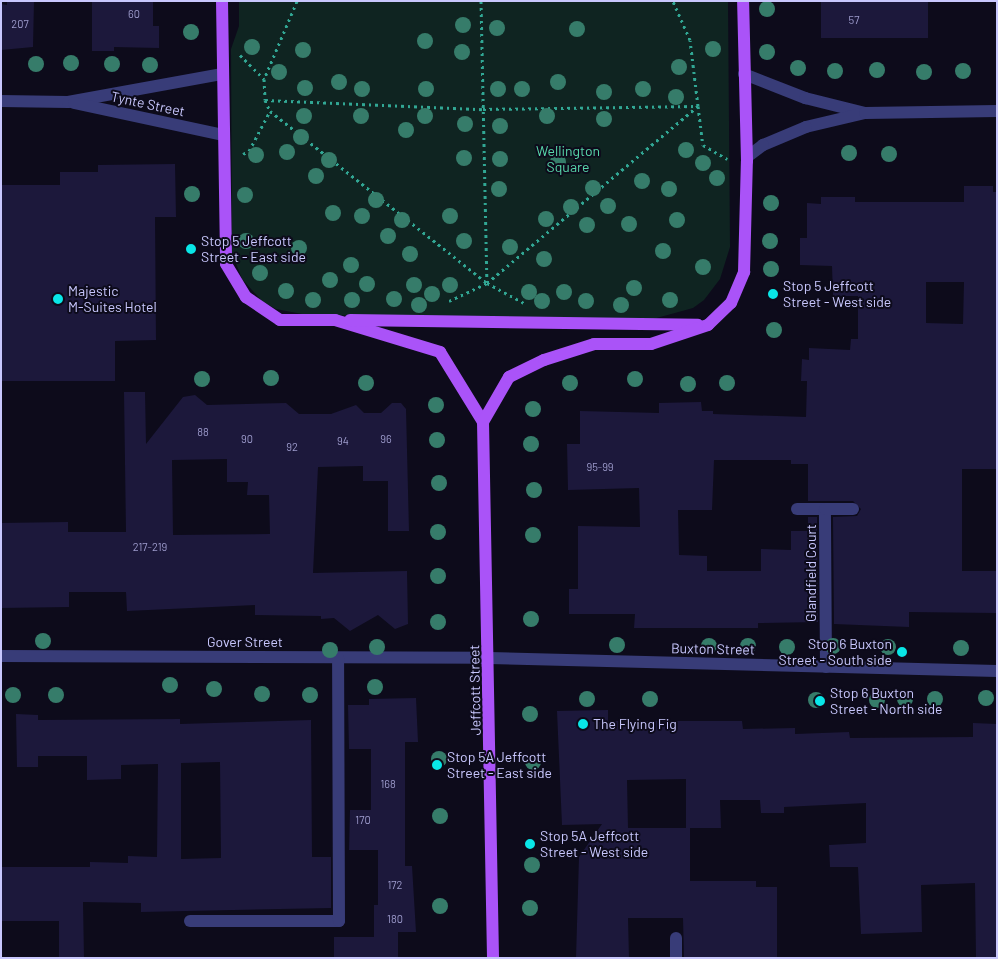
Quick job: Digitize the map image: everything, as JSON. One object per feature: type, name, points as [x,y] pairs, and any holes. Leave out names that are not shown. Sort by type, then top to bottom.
[{"type":"main road","points":[[222,1],[226,264],[246,297],[280,320],[708,325]]},
{"type":"main road","points":[[335,320],[440,352],[483,422],[509,377],[544,360],[594,344],[650,344],[708,325],[731,303],[744,272],[747,157],[743,1]]},
{"type":"main road","name":"Jeffcott Street","points":[[483,422],[489,658],[492,958]]},
{"type":"street","name":"Tynte Street","points":[[1,101],[68,102],[222,74]]},
{"type":"street","points":[[744,74],[805,98],[865,113]]},
{"type":"street","name":"Tynte Street","points":[[68,102],[223,135]]},
{"type":"street","points":[[747,157],[763,145],[806,127],[865,113],[997,111]]},
{"type":"street","name":"Glandfield Court","points":[[798,509],[853,509]]},
{"type":"street","name":"Glandfield Court","points":[[825,509],[826,667]]},
{"type":"street","name":"Gover Street","points":[[1,656],[489,658]]},
{"type":"street","points":[[190,921],[339,921],[338,658]]},
{"type":"street","name":"Buxton Street","points":[[489,658],[997,671]]},
{"type":"street","points":[[676,938],[676,958]]},
{"type":"path","points":[[297,1],[264,79],[264,100],[270,111],[487,283],[531,308],[535,322]]},
{"type":"path","points":[[481,1],[487,283]]},
{"type":"path","points":[[673,1],[690,40],[703,145],[727,159]]},
{"type":"path","points":[[232,55],[243,56],[264,79]]},
{"type":"path","points":[[264,100],[483,109],[698,106]]},
{"type":"path","points":[[437,321],[439,306],[487,283],[698,106]]},
{"type":"path","points":[[241,155],[249,151],[270,111]]},
{"type":"green space","name":"Wellington Square","points":[[239,1],[728,1],[730,247],[720,279],[704,300],[693,308],[653,319],[307,315],[276,309],[262,301],[242,279],[232,253],[231,49],[239,26]]},
{"type":"building","points":[[7,1],[34,1],[33,47],[1,50],[1,4],[7,5]]},
{"type":"building","points":[[92,1],[153,1],[153,26],[159,26],[159,48],[114,47],[114,51],[92,51]]},
{"type":"building","points":[[821,1],[928,1],[928,38],[821,38]]},
{"type":"building","name":"Majestic M-Suites Hotel","points":[[175,164],[176,217],[155,217],[156,340],[115,341],[115,381],[1,381],[1,185],[60,185],[60,172],[98,172],[98,165]]},
{"type":"building","points":[[964,186],[993,186],[993,192],[997,192],[997,469],[962,469],[962,571],[997,571],[997,613],[909,612],[909,627],[834,624],[833,517],[857,516],[861,509],[853,501],[808,501],[808,464],[791,464],[791,460],[714,460],[712,510],[678,510],[679,555],[707,556],[707,571],[761,571],[761,549],[791,550],[791,531],[808,531],[808,517],[817,517],[818,622],[758,623],[758,628],[634,628],[635,614],[569,614],[569,589],[578,589],[578,526],[640,527],[639,488],[568,490],[567,444],[580,444],[580,411],[659,413],[659,403],[701,402],[702,411],[713,411],[713,414],[806,417],[807,381],[801,381],[802,359],[809,360],[809,348],[850,350],[851,339],[858,339],[858,296],[833,296],[832,266],[800,265],[800,238],[807,238],[807,203],[821,204],[821,197],[855,197],[855,202],[964,202]],"holes":[[[926,282],[964,282],[963,324],[926,323]]]},
{"type":"building","points":[[124,392],[145,392],[146,444],[183,397],[195,395],[207,405],[286,403],[299,414],[331,414],[356,405],[364,413],[381,413],[392,403],[401,403],[406,409],[409,531],[388,531],[388,481],[363,481],[363,466],[318,467],[313,573],[407,571],[408,624],[395,629],[378,615],[350,631],[334,618],[321,619],[321,616],[255,615],[255,605],[127,611],[126,592],[69,592],[69,607],[1,608],[1,523],[68,522],[68,532],[126,532]],"holes":[[[227,459],[227,482],[248,482],[247,495],[269,495],[270,534],[173,535],[172,460]]]},
{"type":"building","points":[[416,698],[418,742],[405,742],[405,866],[412,866],[416,932],[398,932],[398,958],[334,958],[334,937],[374,937],[374,905],[378,905],[378,850],[349,850],[350,810],[371,810],[371,749],[349,749],[348,705],[369,705],[369,699]]},
{"type":"building","points":[[608,710],[608,721],[742,721],[743,729],[795,728],[795,734],[849,732],[850,738],[973,737],[973,723],[997,724],[997,958],[976,958],[975,883],[921,885],[922,932],[861,934],[858,867],[830,867],[829,845],[866,843],[866,803],[784,807],[784,813],[761,813],[760,800],[720,800],[721,828],[690,828],[690,881],[756,881],[756,887],[777,887],[777,958],[684,958],[683,918],[628,918],[629,958],[576,958],[579,857],[602,824],[562,825],[557,711]],"holes":[[[686,779],[686,828],[628,828],[627,780]]]},
{"type":"building","points":[[16,714],[38,715],[38,720],[180,719],[180,724],[311,720],[312,857],[331,857],[331,908],[141,912],[141,903],[83,902],[84,958],[59,958],[59,921],[1,921],[1,867],[90,867],[90,862],[128,863],[128,856],[157,857],[158,764],[121,765],[121,779],[87,780],[87,756],[38,756],[38,767],[17,767]],"holes":[[[220,762],[221,858],[181,859],[181,763]]]},
{"type":"place","name":"Stop 5 Jeffcott Street - East side","points":[[191,249]]},
{"type":"place","name":"Stop 5 Jeffcott Street - West side","points":[[773,294]]},
{"type":"place","name":"Majestic M-Suites Hotel","points":[[58,299]]},
{"type":"place","name":"Stop 6 Buxton Street - South side","points":[[902,652]]},
{"type":"place","name":"Stop 6 Buxton Street - North side","points":[[820,701]]},
{"type":"place","name":"The Flying Fig","points":[[583,724]]},
{"type":"place","name":"Stop 5A Jeffcott Street - East side","points":[[437,765]]},
{"type":"place","name":"Stop 5A Jeffcott Street - West side","points":[[530,844]]}]
